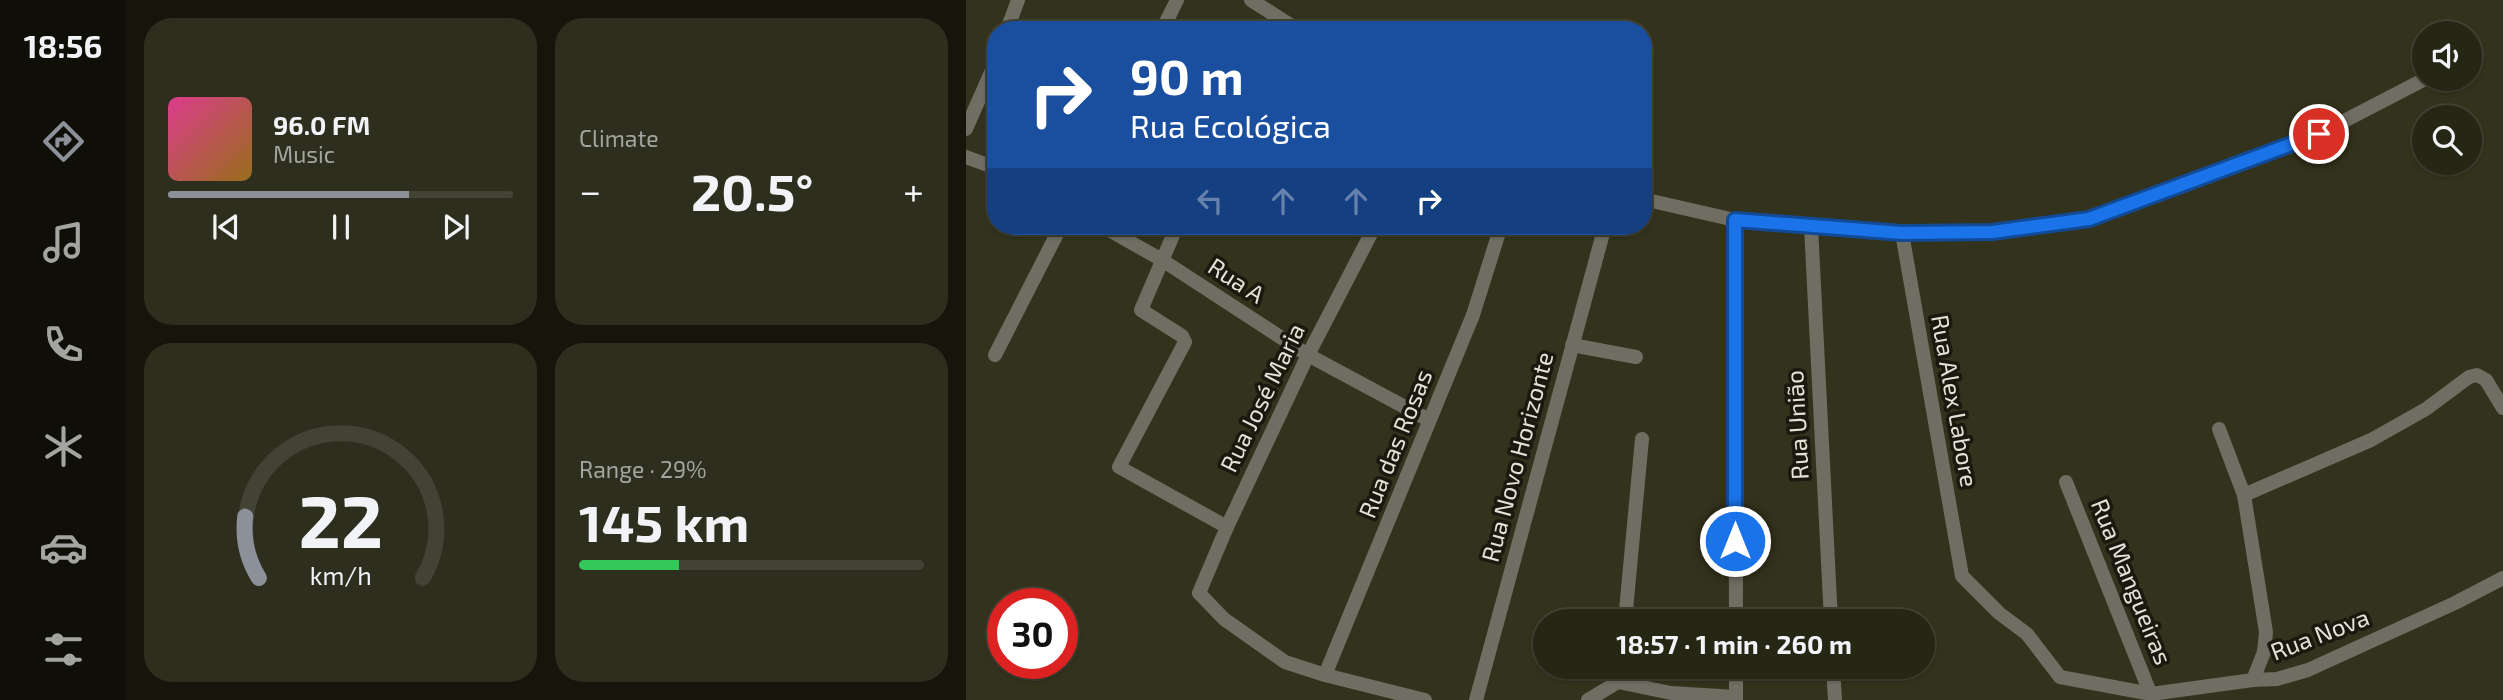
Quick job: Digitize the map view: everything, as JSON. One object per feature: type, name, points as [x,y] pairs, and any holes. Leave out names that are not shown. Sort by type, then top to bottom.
[{"type":"street","points":[[1010,21],[1018,0]]},
{"type":"street","points":[[1166,21],[1177,0]]},
{"type":"street","points":[[1251,0],[1284,21]]},
{"type":"street","points":[[966,130],[987,82]]},
{"type":"street","points":[[1652,201],[1735,220],[1902,233],[1992,232],[2089,219],[2319,134],[2412,86]]},
{"type":"street","points":[[966,157],[987,165]]},
{"type":"street","points":[[1735,220],[1736,609]]},
{"type":"street","name":"Rua União","points":[[1811,226],[1830,609]]},
{"type":"street","name":"Rua Alex Labore","points":[[1902,233],[1962,576],[1999,613],[2027,634],[2060,677]]},
{"type":"street","points":[[995,355],[1056,235]]},
{"type":"street","name":"Rua A","points":[[1118,235],[1162,260],[1308,355],[1429,420]]},
{"type":"street","points":[[1173,235],[1140,310],[1182,336],[1185,342],[1119,467],[1227,527]]},
{"type":"street","name":"Rua José Maria","points":[[1325,675],[1285,662],[1224,619],[1199,593],[1308,355],[1370,235]]},
{"type":"street","name":"Rua das Rosas","points":[[1325,675],[1473,315],[1498,235]]},
{"type":"street","name":"Rua Novo Horizonte","points":[[1476,700],[1603,235]]},
{"type":"street","points":[[1572,345],[1636,357]]},
{"type":"street","points":[[2244,495],[2371,440],[2426,409],[2469,377],[2477,375],[2486,380],[2503,408]]},
{"type":"street","points":[[2220,429],[2244,495],[2266,632],[2264,652],[2253,680]]},
{"type":"street","points":[[1626,609],[1642,439]]},
{"type":"street","name":"Rua Mangueiras","points":[[2066,482],[2152,697]]},
{"type":"street","name":"Rua Nova","points":[[2060,677],[2152,697],[2253,680],[2277,680],[2308,670],[2455,603],[2503,578]]},
{"type":"street","points":[[1325,675],[1366,694],[1425,700]]},
{"type":"street","points":[[1588,700],[1618,682],[1671,693],[1736,699],[1736,679]]},
{"type":"street","points":[[1834,679],[1835,700]]},
{"type":"route","points":[[1735,541],[1735,220],[1902,233],[1992,232],[2089,219],[2319,134]]}]
